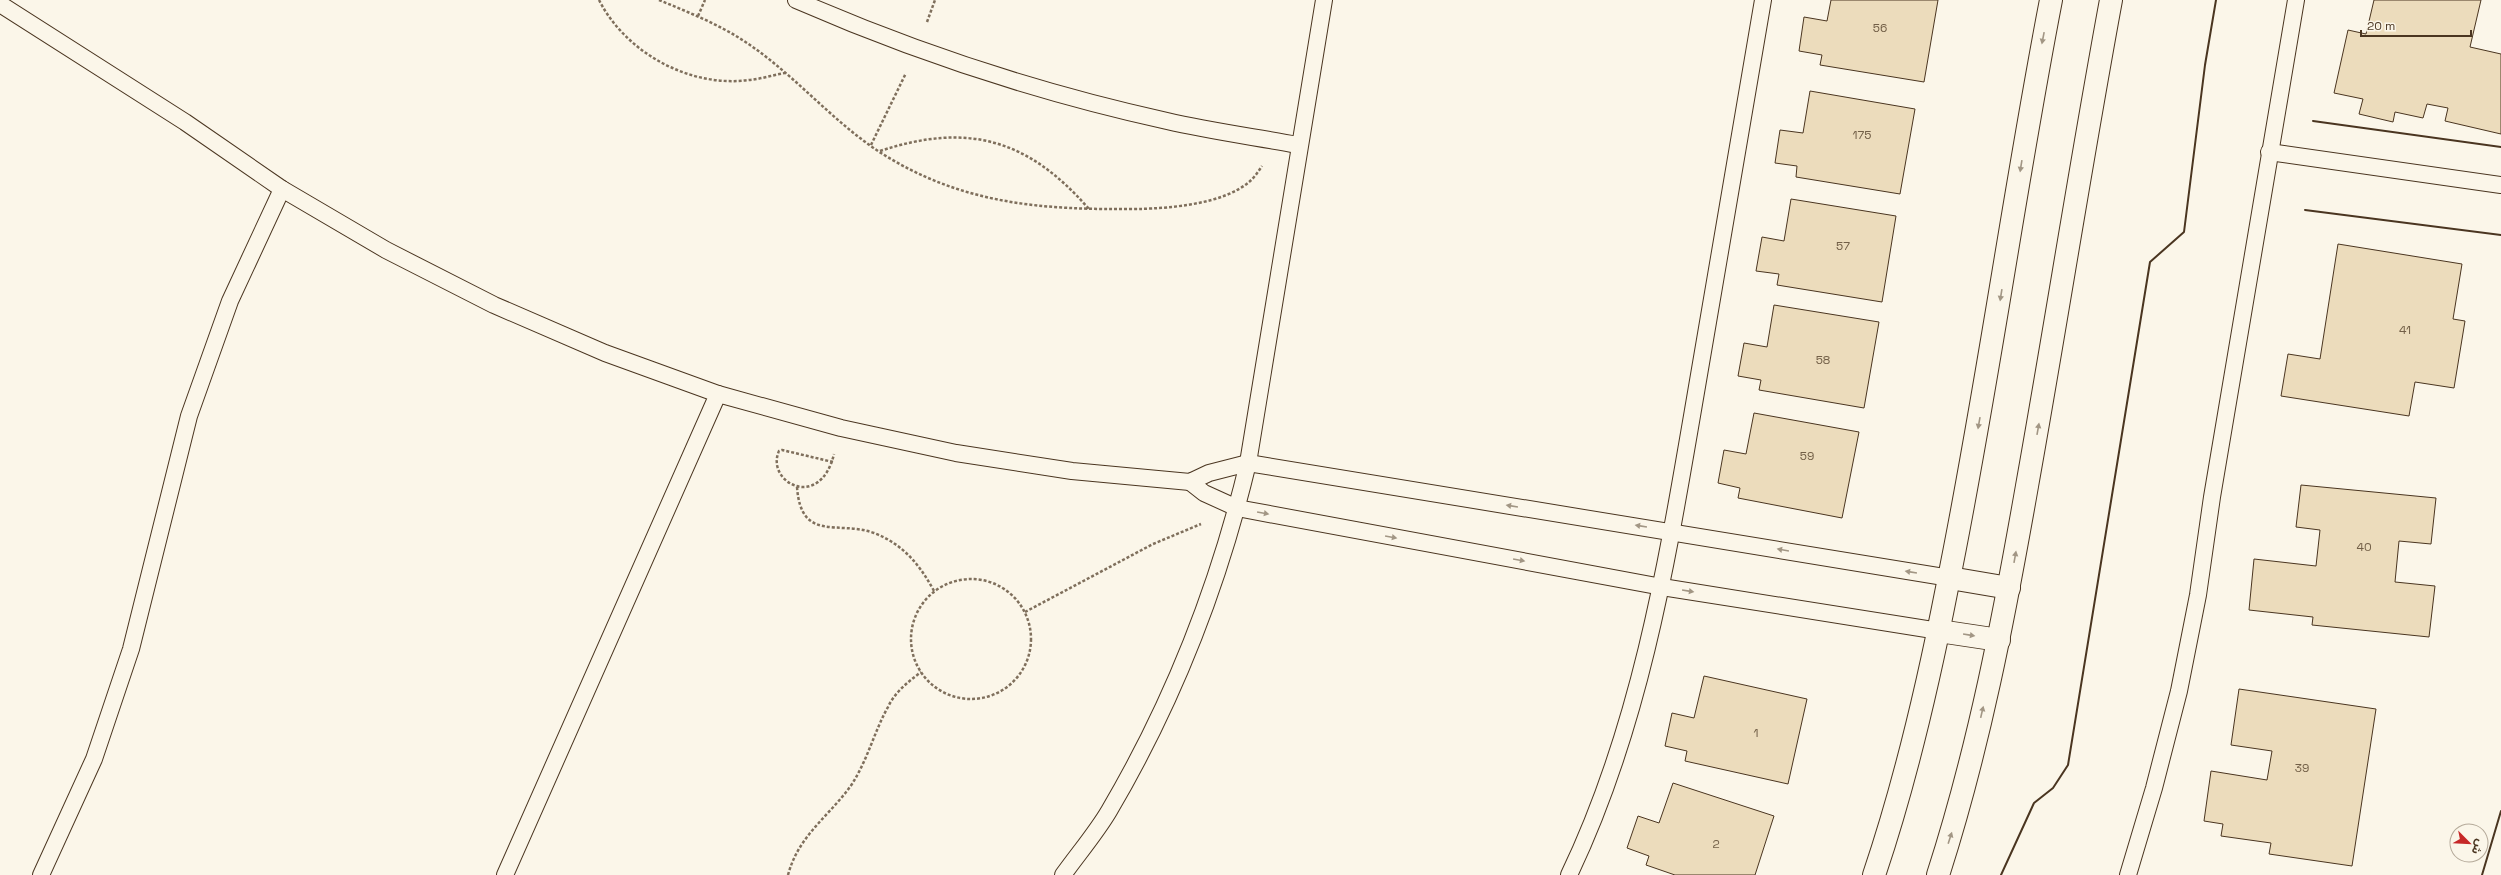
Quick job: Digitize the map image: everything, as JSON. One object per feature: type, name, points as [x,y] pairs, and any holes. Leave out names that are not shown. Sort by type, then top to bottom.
[{"type":"street","points":[[1874,875],[1903,786],[1950,578],[1999,308],[2032,95],[2051,0]]},
{"type":"street","points":[[1938,875],[1962,800],[1999,640],[2059,312],[2091,106],[2111,0]]},
{"type":"street","points":[[1950,578],[2009,588]]},
{"type":"street","points":[[1939,631],[1999,640]]},
{"type":"lane","points":[[796,0],[917,49],[1038,88],[1168,121],[1298,145]]},
{"type":"lane","points":[[1063,875],[1108,812],[1158,718],[1201,615],[1237,508],[1248,463],[1298,145],[1324,0]]},
{"type":"lane","points":[[1570,875],[1584,846],[1629,718],[1662,587],[1763,0]]},
{"type":"lane","points":[[2128,875],[2154,788],[2169,728],[2198,595],[2269,152],[2296,0]]},
{"type":"lane","points":[[0,4],[172,113],[282,189],[386,250],[494,305],[605,353],[718,394],[841,428],[956,453],[1072,471],[1190,482],[1215,471],[1248,463],[1672,531],[1950,578]]},
{"type":"lane","points":[[2269,152],[2501,185]]},
{"type":"lane","points":[[41,875],[94,759],[131,649],[189,416],[230,300],[282,189]]},
{"type":"lane","points":[[505,875],[718,394]]},
{"type":"lane","points":[[1190,482],[1204,493],[1237,508],[1662,587],[1939,631]]},
{"type":"path","points":[[600,0],[607,14],[634,45],[668,67],[707,79],[748,80],[786,73]]},
{"type":"path","points":[[659,0],[698,16],[744,41],[786,73],[822,106],[879,151],[918,173],[959,190],[1001,201],[1045,208],[1172,208],[1230,194],[1250,182],[1264,163],[1272,140]]},
{"type":"path","points":[[698,16],[705,0]]},
{"type":"path","points":[[879,151],[911,141],[944,137],[978,139],[1011,148],[1041,163],[1068,184],[1090,209]]},
{"type":"path","points":[[832,462],[779,451],[777,465],[781,475],[797,487],[810,487],[821,482],[828,473],[832,462],[841,428]]},
{"type":"path","points":[[797,487],[798,504],[805,517],[817,525],[874,533],[893,542],[910,555],[924,572],[934,591]]},
{"type":"path","points":[[1025,612],[1153,544],[1237,508]]},
{"type":"path","points":[[967,579],[985,580],[1001,586],[1015,598],[1025,612],[1031,628],[1028,661],[1019,675],[1008,687],[994,695],[977,699],[961,698],[945,693],[931,684],[920,672],[913,655],[911,637],[914,620],[922,604],[934,591],[950,582],[967,579]]},
{"type":"path","points":[[788,875],[791,865],[807,834],[851,785],[867,758],[888,706],[902,686],[920,672]]},
{"type":"building","points":[[1831,0],[1938,0],[1924,82],[1820,65],[1822,55],[1799,51],[1804,17],[1827,21]]},
{"type":"building","points":[[2374,0],[2481,0],[2470,47],[2501,54],[2501,134],[2445,121],[2448,108],[2427,104],[2423,118],[2395,112],[2393,122],[2359,114],[2363,99],[2334,93],[2348,30],[2366,34]]},
{"type":"building","points":[[1810,91],[1915,109],[1900,194],[1796,177],[1797,166],[1775,163],[1780,130],[1803,133]]},
{"type":"building","points":[[1791,199],[1896,216],[1882,302],[1777,285],[1779,274],[1756,271],[1762,237],[1784,241]]},
{"type":"building","points":[[2338,244],[2462,264],[2453,319],[2465,321],[2454,388],[2415,382],[2409,416],[2281,396],[2288,354],[2320,359]]},
{"type":"building","points":[[1774,305],[1879,322],[1864,408],[1759,390],[1761,380],[1738,376],[1744,343],[1767,347]]},
{"type":"building","points":[[1754,413],[1859,432],[1842,518],[1738,498],[1740,488],[1718,483],[1724,450],[1746,454]]},
{"type":"building","points":[[2301,485],[2436,498],[2431,544],[2399,541],[2395,582],[2435,586],[2429,637],[2312,625],[2313,617],[2249,610],[2254,559],[2316,566],[2320,530],[2296,527]]},
{"type":"building","points":[[1704,676],[1807,699],[1788,784],[1685,761],[1687,751],[1665,746],[1672,713],[1694,718]]},
{"type":"building","points":[[2239,689],[2376,709],[2352,866],[2269,854],[2271,843],[2221,836],[2223,824],[2204,821],[2211,771],[2267,780],[2272,751],[2231,745]]},
{"type":"building","points":[[1673,783],[1774,816],[1755,875],[1675,875],[1646,865],[1649,856],[1627,848],[1638,816],[1659,823]]},
{"type":"wall","points":[[2001,875],[2034,803],[2053,788],[2068,765],[2150,262],[2184,232],[2205,65],[2216,0]]},
{"type":"wall","points":[[2313,121],[2501,147]]},
{"type":"wall","points":[[2305,210],[2501,235]]},
{"type":"wall","points":[[2482,875],[2501,811]]}]
